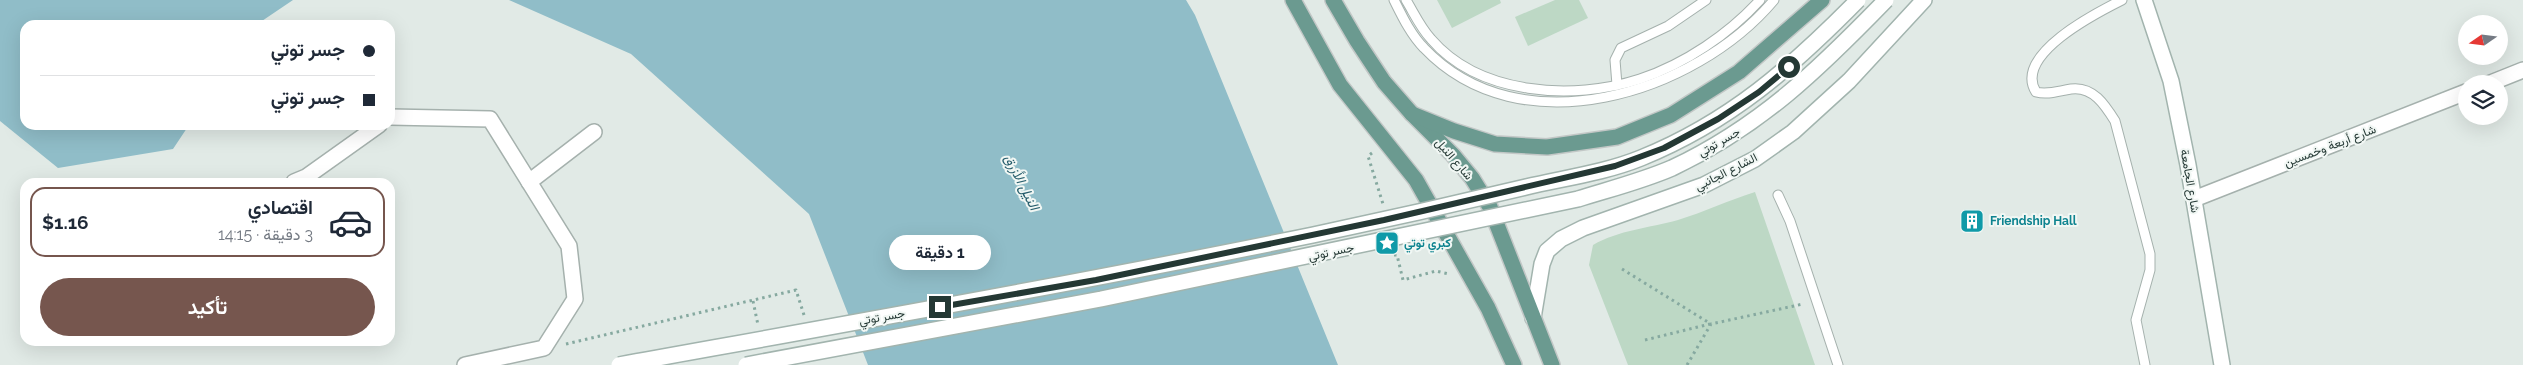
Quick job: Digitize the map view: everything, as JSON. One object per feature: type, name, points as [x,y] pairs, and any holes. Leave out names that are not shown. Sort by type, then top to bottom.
[{"type":"main road","points":[[1293,0],[1340,86],[1416,180],[1488,308],[1514,365]]},
{"type":"main road","name":"شارع النيل","points":[[1333,0],[1356,41],[1384,82],[1412,114],[1453,155],[1472,178],[1490,207],[1552,365]]},
{"type":"main road","points":[[1412,114],[1454,131],[1496,144],[1547,147],[1617,137],[1671,115],[1739,72],[1822,0]]},
{"type":"street","name":"جسر توتي","points":[[619,365],[1096,280],[1384,220],[1615,166],[1664,148],[1718,119],[1759,92],[1804,55],[1858,0]]},
{"type":"street","name":"جسر توتي","points":[[746,365],[1101,299],[1569,201],[1632,183],[1670,168],[1705,151],[1751,124],[1812,75],[1886,0]]},
{"type":"street","name":"الشارع الجانبي","points":[[1533,318],[1542,264],[1547,251],[1561,238],[1583,228],[1704,185],[1755,159],[1793,132],[1848,81],[1924,0]]},
{"type":"street","name":"شارع الجامعة","points":[[2144,0],[2171,81],[2194,199],[2222,365]]},
{"type":"street","points":[[2508,76],[2523,70]]},
{"type":"street","name":"شارع أربعة وخمسين","points":[[2194,199],[2458,95]]},
{"type":"street","points":[[395,117],[490,119],[569,246],[576,299],[544,348],[465,365]]},
{"type":"street","points":[[304,178],[371,130]]},
{"type":"street","points":[[529,182],[594,132]]},
{"type":"lane","points":[[1394,0],[1423,47],[1468,81],[1503,94],[1537,100],[1574,101],[1595,100],[1634,91],[1679,73],[1749,28],[1774,0]]},
{"type":"lane","points":[[1406,0],[1431,39],[1450,57],[1477,73],[1508,85],[1574,90],[1617,85],[1663,70],[1702,48],[1739,23],[1760,0]]},
{"type":"lane","points":[[1617,85],[1615,60],[1621,48],[1668,26],[1706,0]]},
{"type":"lane","points":[[2122,0],[2074,25],[2046,52],[2032,70],[2031,83],[2036,92],[2044,94],[2074,89],[2087,91],[2103,101],[2115,121],[2150,254],[2150,270],[2136,320],[2145,365]]},
{"type":"lane","points":[[1778,195],[1790,221],[1838,365]]},
{"type":"path","points":[[1368,156],[1384,209]]},
{"type":"path","points":[[1397,255],[1403,280],[1436,271]]},
{"type":"path","points":[[1622,269],[1711,324]]},
{"type":"path","points":[[544,348],[796,290],[802,316]]},
{"type":"path","points":[[1645,340],[1817,300]]},
{"type":"path","points":[[1687,365],[1711,324]]},
{"type":"green space","points":[[1437,0],[1500,0],[1501,3],[1452,28]]},
{"type":"green space","points":[[1555,0],[1579,0],[1588,18],[1528,46],[1515,17]]},
{"type":"green space","points":[[1755,192],[1815,365],[1628,365],[1589,265],[1593,245],[1613,236],[1688,217]]},
{"type":"water","points":[[0,0],[293,0],[263,20],[20,20],[20,130],[186,130],[173,149],[58,168],[0,121]]},
{"type":"water","name":"النيل الأزرق","points":[[509,0],[1186,0],[1195,15],[1338,365],[868,365],[809,214],[631,54]]},
{"type":"place","name":"Friendship Hall","points":[[1972,221]]},
{"type":"place","name":"كبري توتي","points":[[1387,243]]},
{"type":"route","points":[[940,307],[1096,280],[1384,220],[1615,166],[1664,148],[1718,119],[1759,92],[1789,67]]}]
